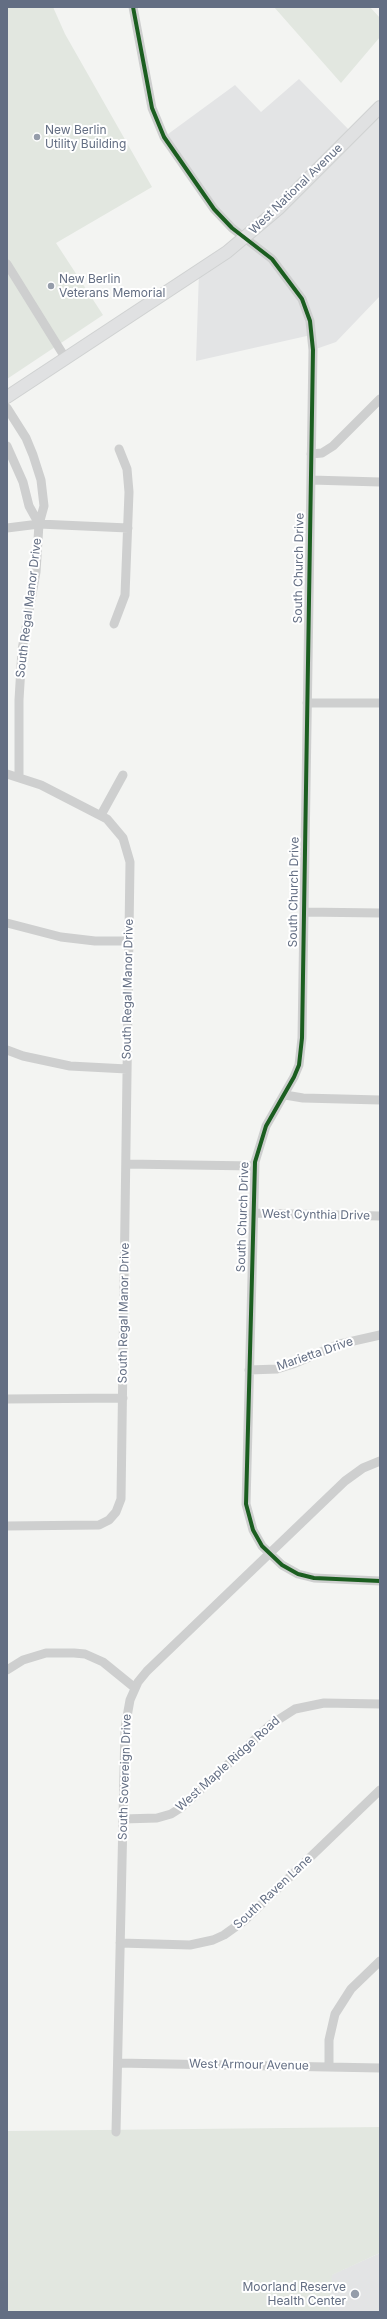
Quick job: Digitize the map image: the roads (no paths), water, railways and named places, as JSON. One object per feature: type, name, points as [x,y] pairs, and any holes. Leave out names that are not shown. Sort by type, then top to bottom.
[{"type":"main road","name":"West National Avenue","points":[[7,398],[199,272],[246,237],[300,187],[380,108]]},
{"type":"street","name":"South Church Drive","points":[[133,7],[152,108],[160,130],[214,209],[232,228],[246,237],[272,259],[302,299],[307,309],[313,350],[301,1052],[294,1077],[266,1126],[258,1146],[254,1166],[246,1504],[253,1530],[262,1546],[269,1554],[292,1571],[314,1578],[380,1581]]},
{"type":"street","points":[[7,264],[66,359]]},
{"type":"street","points":[[311,454],[322,453],[333,446],[380,399]]},
{"type":"street","name":"South Regal Manor Drive","points":[[7,408],[26,438],[41,480],[44,506],[39,524],[36,572],[22,650],[19,682],[19,777],[41,785],[101,815],[121,834],[128,849],[130,862],[121,1499],[113,1516],[104,1522],[94,1525],[7,1526]]},
{"type":"street","name":"South Regal Manor Drive","points":[[7,446],[23,482],[29,506],[39,524]]},
{"type":"street","points":[[114,624],[125,595],[128,528],[129,480],[119,449]]},
{"type":"street","points":[[311,480],[380,482]]},
{"type":"street","points":[[7,528],[39,524],[128,528]]},
{"type":"street","points":[[307,703],[380,703]]},
{"type":"street","points":[[7,774],[19,777]]},
{"type":"street","points":[[101,815],[123,775]]},
{"type":"street","points":[[304,912],[380,913]]},
{"type":"street","points":[[7,922],[61,937],[88,940],[129,941]]},
{"type":"street","points":[[7,1050],[29,1057],[70,1066],[127,1069]]},
{"type":"street","points":[[285,1094],[303,1098],[380,1100]]},
{"type":"street","points":[[126,1164],[254,1166]]},
{"type":"street","name":"West Cynthia Drive","points":[[252,1213],[380,1216]]},
{"type":"street","name":"Marietta Drive","points":[[249,1370],[282,1367],[340,1344],[380,1335]]},
{"type":"street","points":[[7,1399],[123,1398]]},
{"type":"street","name":"South Sovereign Drive","points":[[116,2132],[125,1728],[126,1713],[135,1688],[147,1671],[349,1478],[363,1468],[380,1461]]},
{"type":"street","points":[[7,1670],[23,1660],[46,1653],[74,1652],[102,1662],[135,1688]]},
{"type":"street","name":"West Maple Ridge Road","points":[[123,1819],[157,1818],[182,1807],[270,1724],[295,1709],[324,1703],[380,1704]]},
{"type":"street","name":"South Raven Lane","points":[[120,1943],[190,1945],[213,1940],[224,1935],[244,1920],[380,1790]]},
{"type":"street","points":[[329,2067],[330,2040],[335,2014],[351,1989],[380,1961]]},
{"type":"street","name":"West Armour Avenue","points":[[118,2063],[380,2068]]},
{"type":"place","name":"New Berlin Utility Building","points":[[37,137]]},
{"type":"place","name":"New Berlin Veterans Memorial","points":[[51,286]]},
{"type":"place","name":"Moorland Reserve Health Center","points":[[355,2294]]}]
